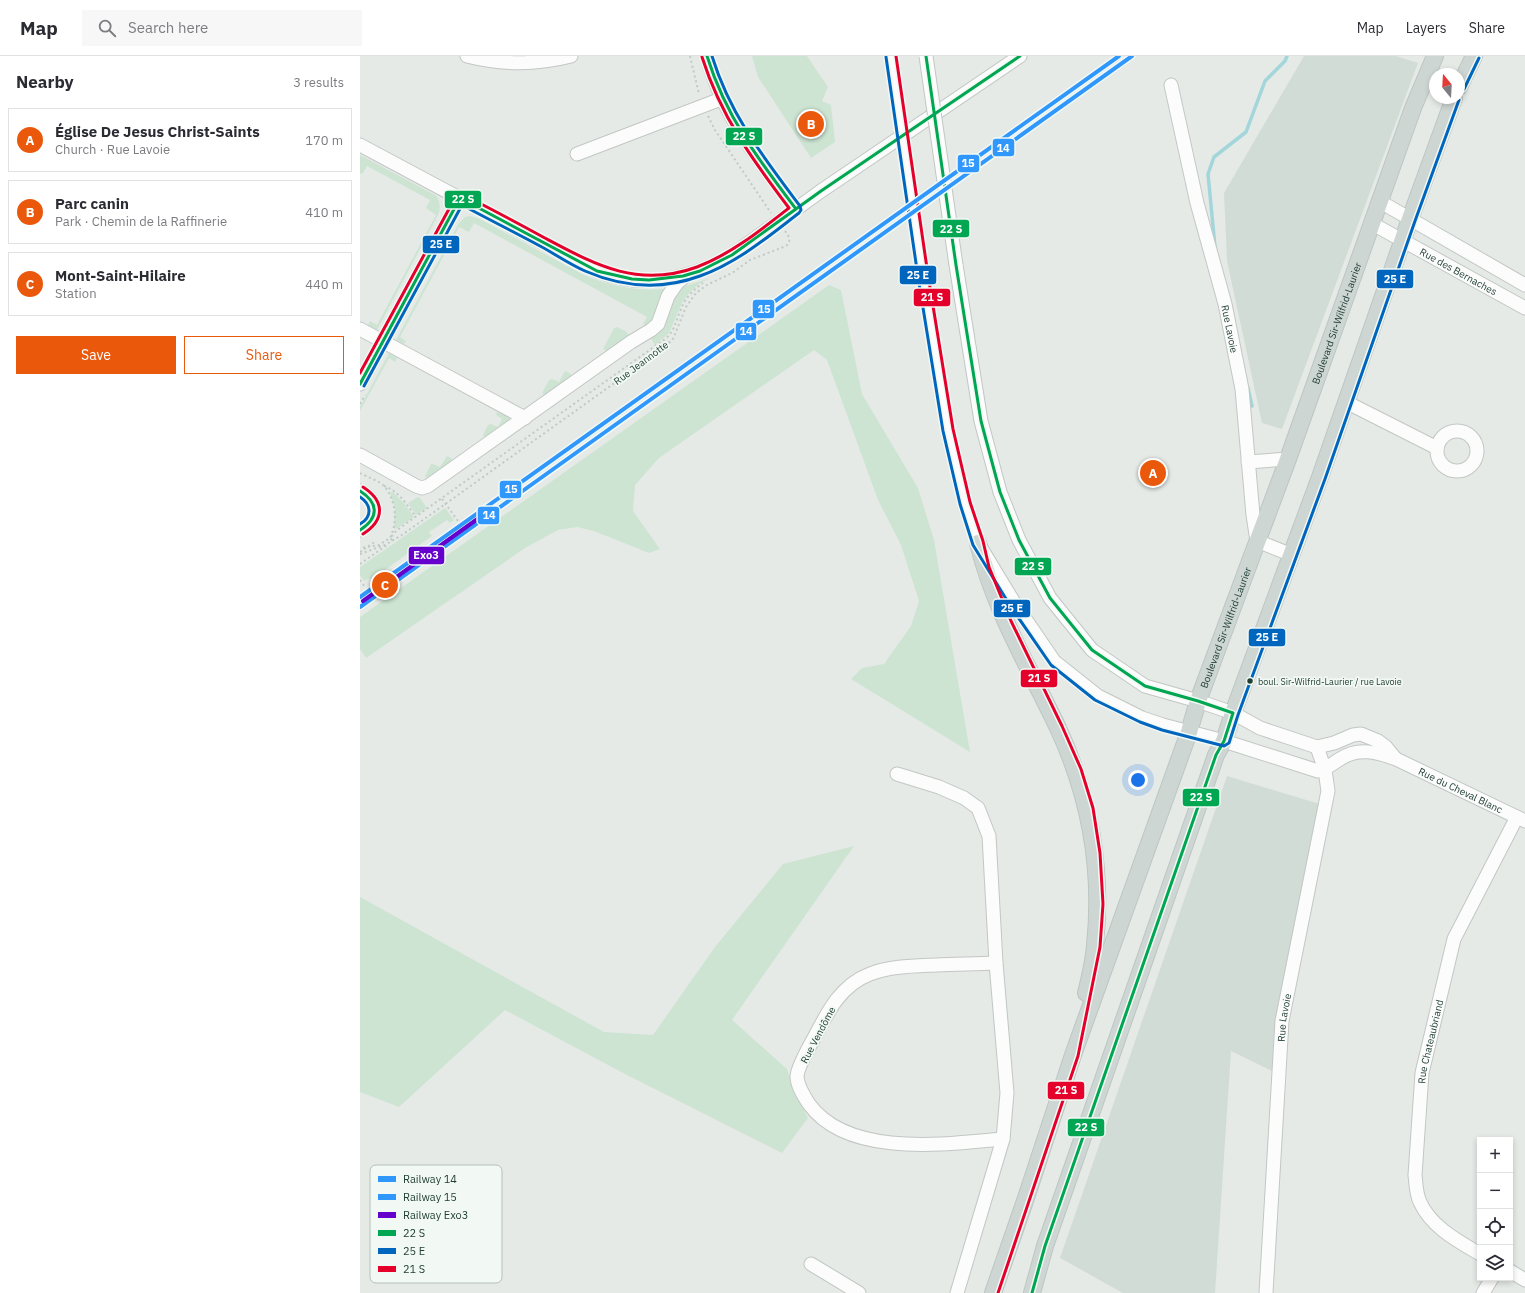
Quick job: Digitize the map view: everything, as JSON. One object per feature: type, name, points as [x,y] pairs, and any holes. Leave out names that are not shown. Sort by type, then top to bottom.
[{"type":"main road","name":"Boulevard Sir-Wilfrid-Laurier","points":[[993,1293],[1073,1054],[1189,732],[1198,701],[1288,459],[1413,108],[1435,56]]},
{"type":"main road","points":[[1465,75],[1474,56]]},
{"type":"main road","points":[[1032,1293],[1050,1231],[1216,755],[1224,741],[1292,555],[1452,104]]},
{"type":"main road","points":[[978,543],[984,569],[997,602],[1058,728],[1076,771],[1088,809],[1095,861],[1098,904],[1095,946],[1073,1054]]},
{"type":"street","points":[[467,56],[499,62],[530,63],[571,56]]},
{"type":"street","points":[[707,56],[712,77],[721,99],[749,148],[796,209]]},
{"type":"street","points":[[891,56],[923,276],[948,430],[965,503],[978,543],[1014,604],[1054,661],[1098,696],[1142,718],[1163,726],[1224,741],[1310,769],[1318,771],[1325,770]]},
{"type":"street","points":[[926,56],[956,265],[982,421],[1000,492],[1019,540],[1050,598],[1092,650],[1145,686],[1198,701],[1233,714],[1260,728],[1317,747]]},
{"type":"street","points":[[360,145],[597,271],[621,278],[635,280],[655,280],[684,277],[702,271],[720,262],[1020,56]]},
{"type":"street","name":"Rue Lavoie","points":[[1171,85],[1197,203],[1225,304],[1242,389],[1257,541]]},
{"type":"street","points":[[577,154],[721,99]]},
{"type":"street","points":[[360,384],[460,198]]},
{"type":"street","name":"Rue des Bernaches","points":[[1379,201],[1525,285]]},
{"type":"street","name":"Rue des Bernaches","points":[[1371,223],[1525,308]]},
{"type":"street","points":[[360,455],[412,484],[419,487],[428,486],[658,324],[668,296],[677,283],[684,277]]},
{"type":"street","points":[[360,329],[525,418]]},
{"type":"street","points":[[1346,402],[1437,448]]},
{"type":"street","points":[[1248,462],[1288,459]]},
{"type":"street","points":[[360,491],[372,500],[375,511],[371,522],[360,530]]},
{"type":"street","points":[[1257,541],[1292,555]]},
{"type":"street","name":"Rue du Cheval Blanc","points":[[1317,747],[1334,743],[1353,735],[1361,734],[1378,741],[1386,747],[1396,759]]},
{"type":"street","name":"Rue Lavoie","points":[[1266,1293],[1282,1021],[1328,791],[1325,770],[1317,747]]},
{"type":"street","name":"Rue du Cheval Blanc","points":[[1325,770],[1342,757],[1353,753],[1365,751],[1378,753],[1396,759],[1521,819]]},
{"type":"street","points":[[896,774],[945,790],[964,798],[978,808],[989,836],[996,963],[1007,1093],[1003,1139],[957,1293]]},
{"type":"street","name":"Rue Chateaubriand","points":[[1477,1252],[1451,1237],[1437,1225],[1427,1214],[1420,1202],[1416,1188],[1415,1175],[1422,1073],[1454,939],[1521,819]]},
{"type":"street","name":"Rue Vendôme","points":[[996,963],[893,967],[870,974],[850,984],[837,999],[823,1021],[797,1076],[799,1086],[815,1112],[849,1133],[886,1143],[936,1145],[1003,1139]]},
{"type":"street","points":[[811,1264],[859,1293]]},
{"type":"street","points":[[1513,1273],[1525,1280]]},
{"type":"street","points":[[1483,1293],[1490,1281]]},
{"type":"path","name":"Rue Jeannotte","points":[[360,553],[377,548],[402,535],[657,354],[673,338],[688,302],[696,293],[707,285],[732,273],[750,260],[783,248],[788,244],[790,239],[789,235],[778,223],[715,130],[703,106],[696,84],[690,56]]},
{"type":"path","points":[[653,348],[657,354]]},
{"type":"path","points":[[556,417],[560,422]]},
{"type":"path","points":[[384,486],[397,493],[416,517]]},
{"type":"path","points":[[360,564],[393,541],[390,538],[395,533],[442,498],[458,521]]},
{"type":"path","points":[[360,553],[376,542]]},
{"type":"path","points":[[360,580],[365,587]]},
{"type":"shaded area","points":[[1304,56],[1396,56],[1418,63],[1282,429],[1262,423],[1227,261],[1224,193]]},
{"type":"shaded area","points":[[1227,776],[1326,806],[1282,1021],[1280,1075],[1231,1051],[1215,1293],[1123,1293],[1060,1258]]},
{"type":"green space","points":[[752,56],[807,56],[828,87],[822,101],[831,105],[835,142],[811,158],[758,77]]},
{"type":"green space","points":[[360,155],[435,195],[440,204],[438,215],[377,330],[368,325],[370,321],[377,325],[436,215],[426,208],[430,200],[367,166],[363,173],[360,174]]},
{"type":"green space","points":[[470,216],[480,219],[590,278],[621,287],[664,289],[666,291],[656,318],[647,326],[643,324],[647,317],[474,223],[469,232],[459,227],[400,337],[406,341],[404,344],[396,340],[459,223],[465,217]]},
{"type":"green space","points":[[710,278],[699,284],[689,293],[682,303],[669,333],[655,345],[650,337],[673,298],[682,287]]},
{"type":"green space","points":[[829,285],[841,290],[862,394],[918,488],[934,540],[970,752],[851,679],[862,668],[884,664],[911,626],[919,601],[901,545],[878,500],[827,360],[814,350],[659,458],[635,485],[633,511],[660,549],[649,553],[594,531],[577,527],[558,530],[525,548],[366,658],[360,649],[360,617]]},
{"type":"green space","points":[[617,327],[627,332],[628,336],[607,351],[603,349],[614,328]]},
{"type":"green space","points":[[389,353],[397,358],[395,362],[389,358],[360,411],[360,407]]},
{"type":"green space","points":[[565,371],[571,374],[571,377],[545,395],[542,393],[549,380],[552,379],[559,382]]},
{"type":"green space","points":[[497,412],[509,417],[509,421],[485,438],[483,435],[488,425],[491,424],[498,427],[502,419],[496,415]]},
{"type":"green space","points":[[447,456],[451,458],[452,461],[428,479],[425,476],[431,464],[440,467]]},
{"type":"green space","points":[[393,492],[404,503],[414,517],[396,529],[394,528],[395,507],[390,494]]},
{"type":"green space","points":[[418,497],[427,508],[416,515],[408,503]]},
{"type":"green space","points":[[445,508],[454,520],[450,523],[447,520],[429,532],[432,536],[371,580],[369,578],[364,581],[360,575],[360,567]]},
{"type":"green space","points":[[854,846],[732,1020],[787,1069],[794,1091],[808,1118],[782,1153],[625,1074],[505,1010],[399,1107],[360,1092],[360,897],[604,1032],[653,1035],[715,947],[783,864]]},
{"type":"waterway","points":[[1215,247],[1208,174],[1214,157],[1246,132],[1265,81],[1285,61],[1287,56]]},
{"type":"waterway","points":[[1248,388],[1252,406]]},
{"type":"rail line","name":"15","points":[[360,597],[1119,56]]},
{"type":"rail line","name":"14","points":[[360,607],[1132,56]]},
{"type":"rail line","name":"Exo3","points":[[363,601],[490,510]]},
{"type":"transit line","points":[[707,56],[724,99],[744,137],[796,209]]},
{"type":"transit line","points":[[364,386],[462,205],[585,271],[613,280],[642,285],[671,283],[714,271],[752,248],[799,213],[801,210],[800,206],[761,153],[738,117],[719,77],[712,56]]},
{"type":"transit line","points":[[896,56],[928,275],[953,429],[970,502],[983,541],[989,567],[1011,621],[1062,726],[1081,769],[1093,808],[1100,853],[1103,904],[1100,947],[1078,1056],[998,1293]]},
{"type":"transit line","points":[[926,56],[956,265],[981,421],[1000,492],[1019,540],[1050,598],[1092,650],[1145,686],[1198,701],[1233,713],[1224,741],[1216,755],[1045,1246],[1032,1293]]},
{"type":"transit line","points":[[360,384],[460,198],[597,271],[632,279],[649,280],[683,276],[700,271],[732,255],[821,191],[1020,56]]},
{"type":"transit line","points":[[360,373],[458,193],[598,264],[635,274],[655,275],[675,273],[710,262],[745,241],[789,208],[750,155],[728,118],[718,99],[702,57]]},
{"type":"transit line","points":[[886,57],[918,277],[943,431],[960,504],[973,545],[1011,607],[1051,665],[1095,700],[1140,722],[1162,730],[1224,746],[1229,743],[1325,479],[1458,104]]},
{"type":"transit line","points":[[1465,87],[1479,58]]},
{"type":"transit line","points":[[363,487],[375,498],[380,510],[375,523],[363,534]]},
{"type":"transit line","points":[[360,491],[371,500],[374,510],[371,521],[360,530]]},
{"type":"transit line","points":[[360,497],[367,504],[369,511],[367,518],[360,524]]},
{"type":"place","name":"Parc canin","points":[[811,124]]},
{"type":"place","name":"Église De Jesus Christ-Saints","points":[[1153,473]]},
{"type":"place","name":"Mont-Saint-Hilaire","points":[[385,585]]},
{"type":"place","name":"boul. Sir-Wilfrid-Laurier / rue Lavoie","points":[[1250,681]]}]
